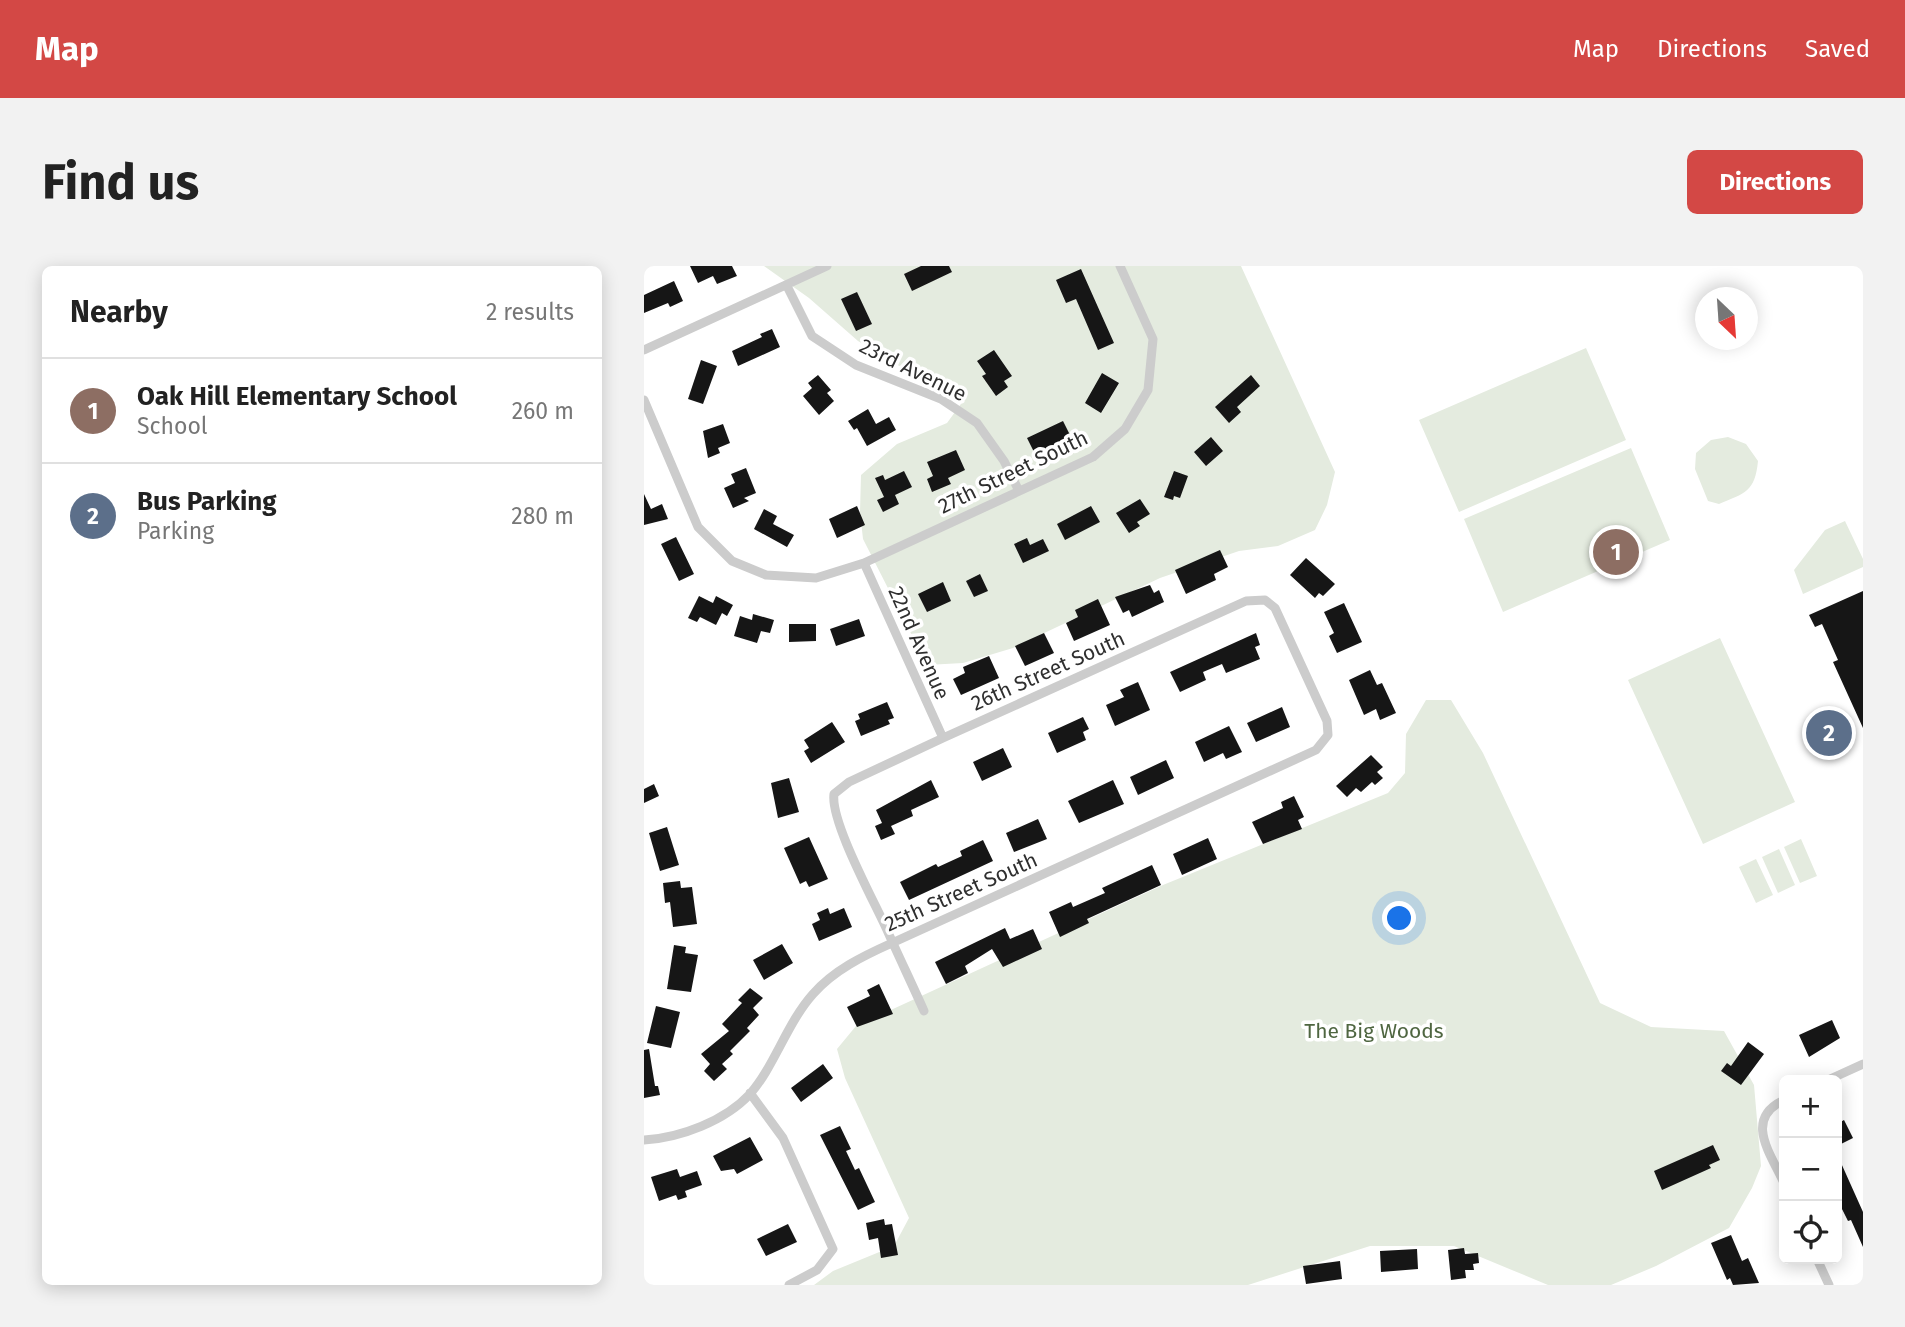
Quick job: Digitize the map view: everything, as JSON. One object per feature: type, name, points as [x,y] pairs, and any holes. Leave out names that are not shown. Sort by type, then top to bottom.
[{"type":"street","points":[[644,350],[827,266]]},
{"type":"street","name":"27th Street South","points":[[644,400],[698,527],[732,561],[766,575],[816,578],[863,563],[1093,457],[1125,429],[1148,390],[1153,339],[1120,266]]},
{"type":"street","name":"23rd Avenue","points":[[787,286],[812,336],[856,365],[941,399],[977,423],[1004,461],[1019,491]]},
{"type":"street","name":"22nd Avenue","points":[[863,563],[943,738]]},
{"type":"street","name":"25th Street South","points":[[644,1140],[684,1133],[699,1127],[750,1093],[801,1008],[814,992],[850,963],[1316,750],[1328,735],[1327,721],[1275,608],[1265,600],[1246,601]]},
{"type":"street","name":"26th Street South","points":[[924,1011],[832,806],[834,794],[866,774],[1246,601]]},
{"type":"street","points":[[1839,1075],[1863,1064]]},
{"type":"street","points":[[750,1093],[783,1138],[834,1249],[817,1270],[789,1285]]},
{"type":"street","points":[[1779,1102],[1764,1116],[1761,1130],[1779,1171]]},
{"type":"street","points":[[1819,1264],[1829,1285]]},
{"type":"green space","points":[[764,266],[1241,266],[1335,472],[1327,505],[1315,530],[1278,546],[1239,551],[1160,578],[1013,648],[963,663],[927,665],[863,539],[860,512],[861,475],[897,444],[947,423],[966,397],[906,370],[858,341],[809,298]]},
{"type":"green space","points":[[1586,348],[1626,440],[1459,512],[1419,420]]},
{"type":"green space","points":[[1728,437],[1746,444],[1758,461],[1757,471],[1747,490],[1719,504],[1708,501],[1695,469],[1696,453],[1711,440]]},
{"type":"green space","points":[[1631,448],[1670,540],[1503,612],[1464,519]]},
{"type":"green space","points":[[1845,521],[1863,559],[1863,567],[1803,594],[1794,570],[1825,530]]},
{"type":"green space","points":[[1720,638],[1795,802],[1703,844],[1628,680]]},
{"type":"green space","name":"The Big Woods","points":[[1426,700],[1451,700],[1483,753],[1600,1003],[1651,1027],[1724,1031],[1754,1085],[1761,1166],[1729,1228],[1656,1266],[1611,1285],[1548,1285],[1454,1246],[1370,1246],[1248,1285],[814,1285],[833,1271],[894,1246],[909,1218],[845,1078],[837,1049],[856,1026],[1163,885],[1388,793],[1405,773],[1406,734]]},
{"type":"green space","points":[[1801,839],[1817,876],[1800,883],[1784,847]]},
{"type":"green space","points":[[1779,849],[1795,885],[1778,893],[1762,857]]},
{"type":"green space","points":[[1756,859],[1773,895],[1756,903],[1739,867]]},
{"type":"building","points":[[690,266],[732,266],[737,276],[717,284],[713,276],[698,283]]},
{"type":"building","points":[[921,266],[949,266],[952,272],[912,291],[904,274]]},
{"type":"building","points":[[1081,269],[1114,343],[1098,350],[1076,299],[1066,303],[1056,280]]},
{"type":"building","points":[[674,281],[683,301],[670,307],[668,303],[644,313],[644,295]]},
{"type":"building","points":[[857,292],[872,324],[856,331],[841,299]]},
{"type":"building","points":[[772,329],[780,347],[738,366],[732,351],[762,337],[760,334]]},
{"type":"building","points":[[994,350],[1012,376],[1004,381],[1008,387],[996,396],[982,376],[986,374],[977,361]]},
{"type":"building","points":[[701,360],[717,366],[703,404],[688,399]]},
{"type":"building","points":[[1102,373],[1119,383],[1101,413],[1085,403]]},
{"type":"building","points":[[818,375],[831,390],[827,393],[834,401],[819,415],[803,396],[812,388],[808,383]]},
{"type":"building","points":[[1251,375],[1260,386],[1237,407],[1241,412],[1229,423],[1215,407]]},
{"type":"building","points":[[868,409],[876,424],[889,417],[896,430],[867,446],[857,428],[854,430],[848,421]]},
{"type":"building","points":[[1063,421],[1071,437],[1035,454],[1027,438]]},
{"type":"building","points":[[723,424],[730,443],[718,448],[720,453],[708,458],[703,431]]},
{"type":"building","points":[[1211,437],[1223,451],[1206,466],[1194,452]]},
{"type":"building","points":[[956,450],[965,470],[948,478],[951,484],[932,492],[927,479],[933,476],[927,462]]},
{"type":"building","points":[[746,468],[756,493],[744,498],[749,501],[733,508],[724,488],[735,483],[731,474]]},
{"type":"building","points":[[904,471],[912,487],[895,495],[899,504],[883,512],[877,500],[884,497],[875,478],[883,475],[885,480]]},
{"type":"building","points":[[1174,471],[1188,476],[1180,498],[1174,496],[1173,500],[1164,497]]},
{"type":"building","points":[[644,494],[651,509],[662,504],[668,519],[644,525]]},
{"type":"building","points":[[1140,499],[1150,514],[1137,522],[1140,526],[1129,533],[1116,513]]},
{"type":"building","points":[[857,506],[865,525],[837,538],[829,519]]},
{"type":"building","points":[[1091,506],[1100,522],[1065,540],[1057,524]]},
{"type":"building","points":[[764,509],[777,516],[773,524],[794,535],[787,547],[754,529]]},
{"type":"building","points":[[676,537],[694,574],[679,581],[661,544]]},
{"type":"building","points":[[1027,538],[1030,545],[1043,539],[1049,551],[1023,563],[1014,544]]},
{"type":"building","points":[[1220,550],[1228,567],[1214,574],[1216,580],[1186,594],[1175,570]]},
{"type":"building","points":[[1306,558],[1335,584],[1323,596],[1319,593],[1315,598],[1290,575]]},
{"type":"building","points":[[980,574],[988,591],[974,597],[966,581]]},
{"type":"building","points":[[943,582],[951,601],[927,612],[918,594]]},
{"type":"building","points":[[1150,585],[1154,593],[1159,590],[1164,602],[1132,617],[1129,610],[1123,613],[1115,597]]},
{"type":"building","points":[[1863,591],[1863,728],[1833,662],[1838,660],[1822,624],[1815,627],[1809,615]]},
{"type":"building","points":[[699,596],[713,603],[716,596],[733,605],[727,616],[722,613],[716,625],[700,617],[697,622],[688,618]]},
{"type":"building","points":[[1098,599],[1110,625],[1074,641],[1066,623],[1078,617],[1075,610]]},
{"type":"building","points":[[1344,603],[1362,642],[1337,653],[1329,636],[1334,633],[1324,612]]},
{"type":"building","points":[[753,614],[774,620],[770,633],[761,631],[757,643],[734,636],[740,616],[752,620]]},
{"type":"building","points":[[859,619],[865,636],[836,646],[830,629]]},
{"type":"building","points":[[789,624],[816,624],[816,641],[789,642]]},
{"type":"building","points":[[1044,633],[1054,653],[1025,666],[1015,646]]},
{"type":"building","points":[[1256,633],[1260,645],[1255,647],[1260,659],[1226,673],[1222,664],[1203,672],[1206,680],[1180,692],[1170,672]]},
{"type":"building","points":[[989,656],[999,678],[961,695],[953,679],[965,673],[963,667]]},
{"type":"building","points":[[1370,670],[1377,685],[1382,683],[1396,713],[1380,720],[1376,709],[1364,715],[1349,680]]},
{"type":"building","points":[[1138,682],[1150,710],[1115,726],[1106,705],[1124,697],[1120,690]]},
{"type":"building","points":[[887,702],[894,718],[888,720],[890,724],[861,736],[855,721],[860,719],[858,714]]},
{"type":"building","points":[[1282,707],[1290,727],[1256,742],[1247,723]]},
{"type":"building","points":[[1083,717],[1089,729],[1083,732],[1086,740],[1057,753],[1048,733]]},
{"type":"building","points":[[832,722],[845,742],[811,763],[804,751],[809,748],[804,740]]},
{"type":"building","points":[[1229,726],[1242,752],[1226,759],[1223,753],[1204,762],[1195,742]]},
{"type":"building","points":[[1003,748],[1012,767],[982,781],[973,762]]},
{"type":"building","points":[[1371,755],[1383,767],[1377,772],[1383,778],[1375,785],[1372,782],[1361,792],[1356,788],[1347,797],[1336,786]]},
{"type":"building","points":[[1166,760],[1174,778],[1138,795],[1130,777]]},
{"type":"building","points":[[789,778],[799,812],[778,818],[771,783]]},
{"type":"building","points":[[931,780],[939,797],[911,810],[913,816],[891,826],[895,834],[881,840],[875,826],[882,823],[876,810]]},
{"type":"building","points":[[1113,780],[1124,804],[1079,823],[1068,801]]},
{"type":"building","points":[[654,784],[659,796],[644,803],[644,789]]},
{"type":"building","points":[[1294,796],[1304,817],[1298,820],[1302,829],[1263,844],[1252,822],[1283,808],[1281,802]]},
{"type":"building","points":[[1038,819],[1047,839],[1014,852],[1006,833]]},
{"type":"building","points":[[667,827],[679,865],[660,871],[649,833]]},
{"type":"building","points":[[809,837],[828,879],[809,887],[806,881],[800,884],[784,848]]},
{"type":"building","points":[[1208,838],[1217,859],[1182,875],[1173,854]]},
{"type":"building","points":[[983,840],[993,861],[909,900],[900,882],[936,864],[938,867],[962,856],[960,851]]},
{"type":"building","points":[[1152,865],[1161,885],[1087,919],[1089,923],[1060,937],[1049,912],[1071,902],[1073,907],[1105,893],[1102,888]]},
{"type":"building","points":[[680,881],[681,888],[692,887],[697,924],[673,927],[670,902],[665,903],[663,883]]},
{"type":"building","points":[[828,908],[830,914],[844,908],[852,927],[819,941],[812,924],[820,920],[817,913]]},
{"type":"building","points":[[1005,928],[1010,939],[1033,929],[1042,949],[1003,967],[992,949],[965,966],[968,973],[946,984],[935,962]]},
{"type":"building","points":[[782,944],[793,963],[764,980],[753,960]]},
{"type":"building","points":[[674,945],[686,947],[685,953],[698,955],[691,992],[667,989]]},
{"type":"building","points":[[879,984],[893,1014],[857,1027],[847,1007],[870,996],[867,990]]},
{"type":"building","points":[[750,988],[763,998],[753,1008],[759,1015],[747,1028],[750,1031],[730,1051],[733,1054],[722,1064],[727,1069],[714,1081],[704,1071],[710,1064],[701,1054],[729,1031],[722,1024],[742,1003],[738,1000]]},
{"type":"building","points":[[656,1006],[680,1012],[671,1048],[647,1043]]},
{"type":"building","points":[[1832,1020],[1840,1038],[1809,1057],[1799,1035]]},
{"type":"building","points":[[1748,1042],[1764,1054],[1741,1085],[1721,1071],[1727,1063],[1731,1066]]},
{"type":"building","points":[[649,1049],[655,1086],[658,1086],[660,1095],[644,1098],[644,1050]]},
{"type":"building","points":[[823,1064],[833,1078],[801,1102],[791,1088]]},
{"type":"building","points":[[1844,1120],[1853,1138],[1842,1144],[1842,1138]]},
{"type":"building","points":[[840,1126],[851,1149],[846,1151],[855,1170],[859,1168],[875,1202],[858,1210],[820,1135]]},
{"type":"building","points":[[750,1137],[763,1160],[737,1174],[734,1169],[721,1171],[713,1156]]},
{"type":"building","points":[[1713,1145],[1720,1160],[1709,1165],[1711,1168],[1662,1190],[1654,1171]]},
{"type":"building","points":[[1842,1165],[1863,1212],[1863,1247],[1851,1220],[1848,1221],[1842,1209]]},
{"type":"building","points":[[677,1169],[680,1177],[697,1171],[702,1185],[685,1191],[687,1197],[678,1200],[676,1195],[659,1201],[651,1177]]},
{"type":"building","points":[[884,1219],[885,1225],[892,1224],[898,1255],[881,1258],[878,1238],[869,1240],[866,1223]]},
{"type":"building","points":[[788,1224],[797,1242],[766,1256],[757,1239]]},
{"type":"building","points":[[1731,1235],[1742,1261],[1748,1258],[1759,1283],[1733,1285],[1730,1278],[1727,1280],[1711,1243]]},
{"type":"building","points":[[1464,1248],[1465,1254],[1478,1253],[1479,1263],[1473,1264],[1474,1270],[1465,1270],[1466,1278],[1451,1280],[1448,1250]]},
{"type":"building","points":[[1417,1249],[1418,1269],[1381,1272],[1380,1251]]},
{"type":"building","points":[[1340,1261],[1342,1279],[1306,1284],[1303,1266]]},
{"type":"place","name":"Oak Hill Elementary School","points":[[1616,552]]},
{"type":"place","name":"Bus Parking","points":[[1829,733]]}]
